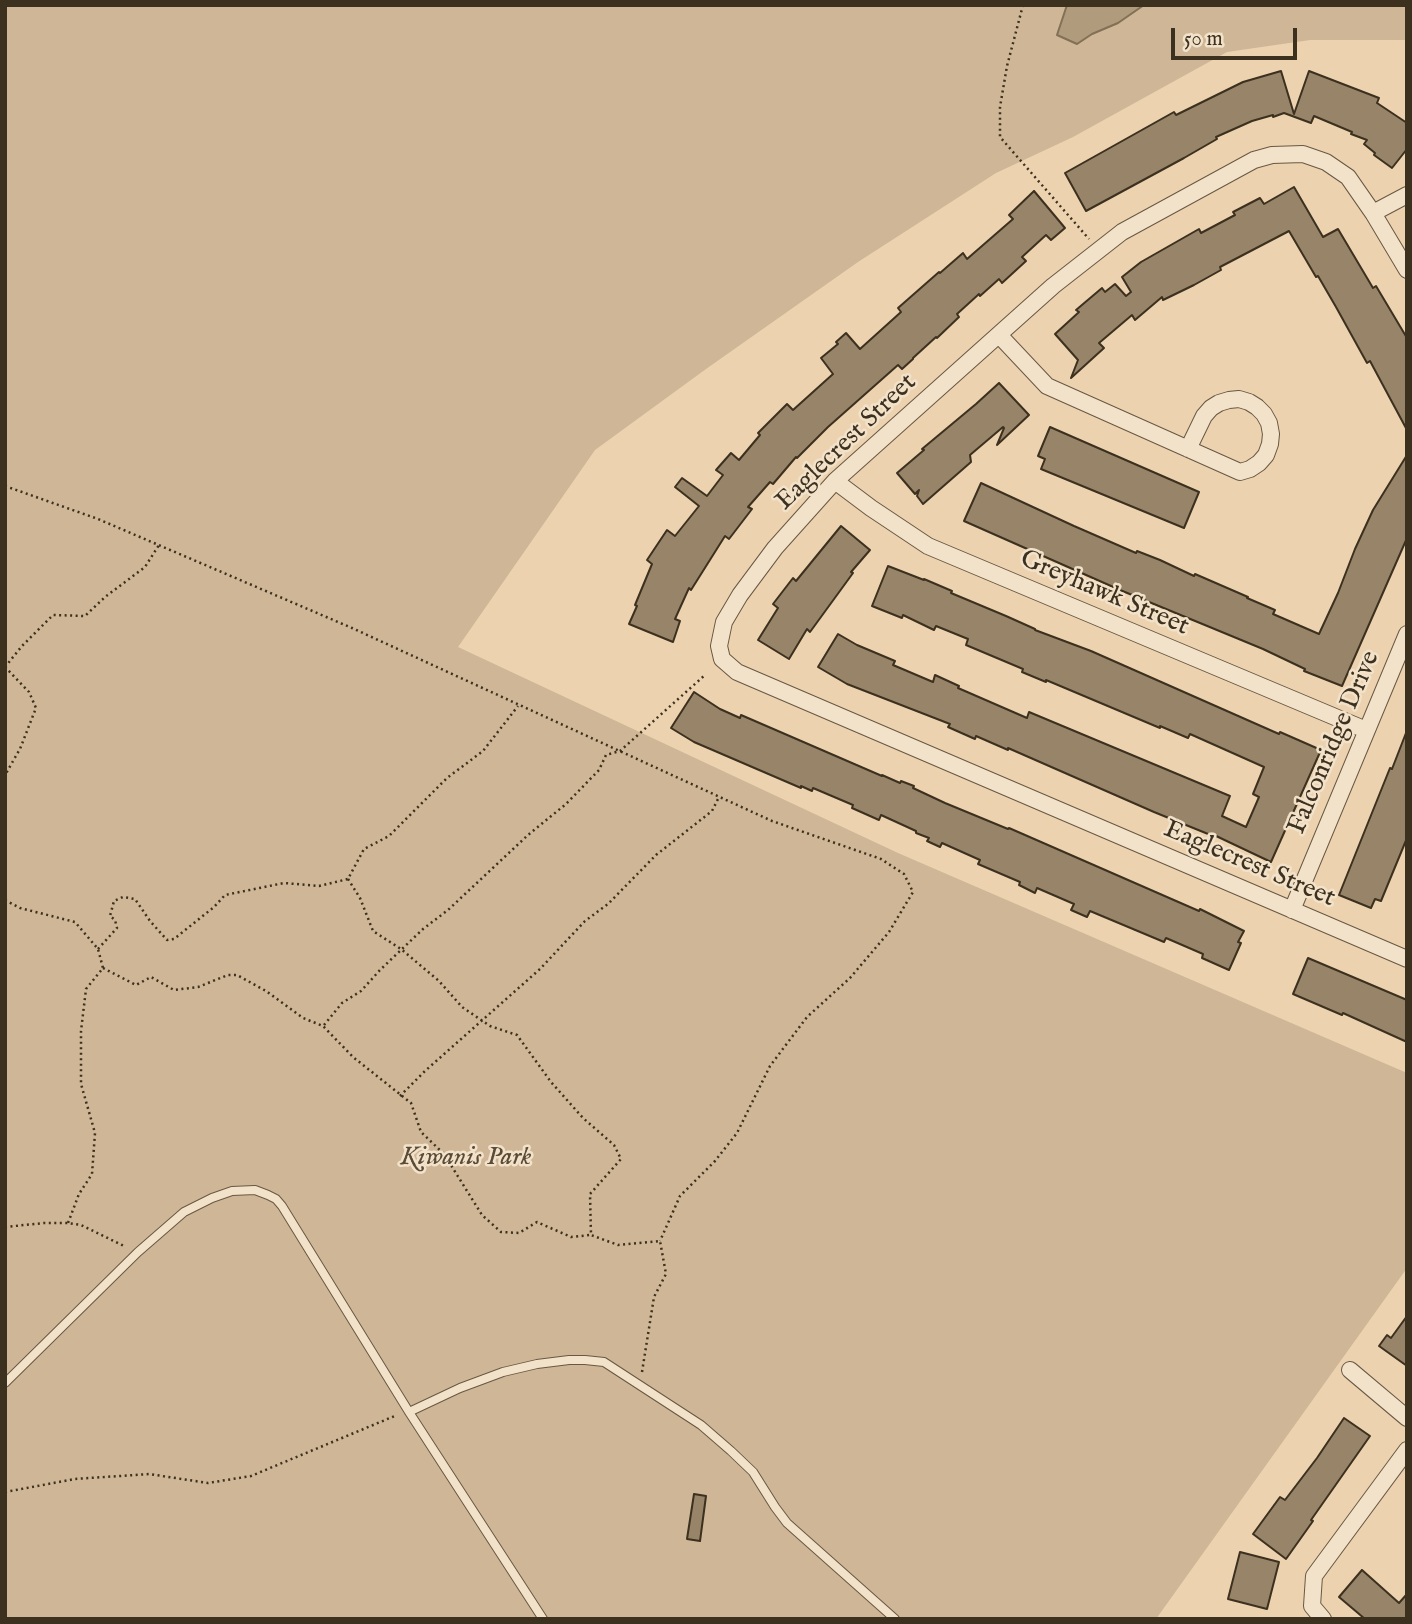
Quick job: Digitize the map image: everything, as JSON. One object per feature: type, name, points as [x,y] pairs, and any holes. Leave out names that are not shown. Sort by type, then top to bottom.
[{"type":"street","name":"Eaglecrest Street","points":[[1407,270],[1348,177],[1326,162],[1303,154],[1272,155],[1254,160],[1134,225],[1053,286],[835,481],[775,548],[740,595],[724,622],[719,646],[722,659],[737,672],[1407,959]]},
{"type":"street","points":[[1373,213],[1407,195]]},
{"type":"street","points":[[999,335],[1047,386],[1188,449],[1240,472],[1259,463],[1266,454],[1271,434],[1269,423],[1264,414],[1248,402],[1229,400],[1219,403],[1204,415],[1188,449]]},
{"type":"street","name":"Greyhawk Street","points":[[835,481],[928,546],[1366,730]]},
{"type":"street","name":"Falconridge Drive","points":[[1292,910],[1407,634]]},
{"type":"street","points":[[1350,1370],[1407,1418]]},
{"type":"street","points":[[1323,1619],[1312,1606],[1314,1576],[1407,1450]]},
{"type":"lane","points":[[5,1383],[170,1222],[184,1212],[232,1191],[255,1190],[268,1195],[282,1206],[409,1412],[543,1619]]},
{"type":"lane","points":[[409,1412],[460,1388],[537,1364],[585,1360],[604,1362],[701,1425],[732,1451],[753,1472],[787,1523],[895,1619]]},
{"type":"path","points":[[1023,5],[1007,66],[1000,107],[1000,137],[1098,250]]},
{"type":"path","points":[[5,486],[98,519],[352,628],[772,821],[881,859],[904,874],[913,892],[889,932],[850,978],[807,1017],[770,1066],[737,1133],[715,1161],[680,1196],[660,1241],[666,1274],[654,1297],[639,1384]]},
{"type":"path","points":[[5,775],[20,749],[36,708],[29,692],[5,667],[53,615],[85,616],[145,566],[159,545]]},
{"type":"path","points":[[323,1026],[342,1003],[361,991],[401,949],[566,804],[599,770],[606,755],[620,751],[705,675]]},
{"type":"path","points":[[98,949],[117,928],[110,915],[114,901],[123,897],[135,899],[167,940],[174,939],[225,895],[284,883],[319,886],[348,878],[364,849],[389,836],[447,778],[483,751],[519,705]]},
{"type":"path","points":[[400,1096],[540,969],[585,921],[608,904],[656,855],[712,811],[719,797]]},
{"type":"path","points":[[348,878],[360,898],[373,932],[401,949],[439,981],[462,1007],[490,1026],[517,1035],[551,1082],[583,1118],[614,1145],[621,1159],[590,1194],[591,1235]]},
{"type":"path","points":[[5,900],[20,908],[75,922],[98,949],[103,968],[136,985],[150,977],[174,990],[198,987],[228,975],[237,975],[266,991],[303,1018],[323,1026],[353,1057],[411,1104],[421,1132],[444,1154],[482,1215],[501,1233],[519,1233],[537,1222],[571,1237],[591,1235],[618,1245],[660,1241]]},
{"type":"path","points":[[68,1223],[79,1194],[92,1174],[96,1133],[81,1084],[81,1031],[86,989],[103,968]]},
{"type":"path","points":[[5,1227],[44,1223],[81,1225],[138,1252]]},
{"type":"path","points":[[5,1492],[75,1479],[149,1474],[208,1483],[251,1476],[393,1416],[409,1412]]},
{"type":"green space","name":"Kiwanis Park","points":[[5,5],[1407,5],[1407,40],[1310,40],[1227,52],[1073,137],[996,173],[858,262],[595,450],[458,647],[898,853],[1407,1073],[1407,1268],[1156,1619],[5,1619]]},
{"type":"shaded area","points":[[1067,5],[1144,5],[1118,23],[1077,44],[1057,35]]},
{"type":"building","points":[[1281,71],[1294,114],[1309,71],[1379,98],[1377,103],[1407,123],[1407,149],[1392,168],[1364,144],[1367,140],[1351,134],[1352,132],[1314,116],[1311,123],[1284,113],[1273,115],[1216,137],[1217,139],[1184,158],[1086,211],[1065,173],[1174,112],[1176,115],[1243,82]]},
{"type":"building","points":[[1294,187],[1323,237],[1338,229],[1407,338],[1407,430],[1370,361],[1367,363],[1289,231],[1220,267],[1221,270],[1194,285],[1163,300],[1162,297],[1135,320],[1132,315],[1099,343],[1104,348],[1071,378],[1078,360],[1055,334],[1079,312],[1076,310],[1102,288],[1105,292],[1115,284],[1126,296],[1131,292],[1122,277],[1141,262],[1199,229],[1201,233],[1235,215],[1233,212],[1260,198],[1264,204]]},
{"type":"building","points":[[1034,191],[1065,228],[1051,240],[1046,235],[1022,257],[1026,261],[1002,283],[999,279],[980,296],[979,294],[957,314],[959,317],[937,338],[902,369],[898,365],[796,457],[773,484],[770,482],[748,507],[752,509],[729,539],[725,536],[691,590],[689,588],[675,619],[680,621],[673,642],[629,624],[652,564],[647,560],[667,530],[675,536],[699,506],[675,487],[682,478],[707,496],[723,475],[716,470],[731,453],[739,460],[760,435],[758,433],[787,404],[793,410],[833,374],[821,358],[838,344],[836,342],[846,333],[860,349],[901,312],[898,308],[939,272],[963,253],[967,259],[1013,219],[1009,215]]},
{"type":"building","points":[[999,383],[1029,415],[997,445],[1003,427],[970,455],[971,462],[923,504],[917,496],[919,490],[915,494],[897,473]]},
{"type":"building","points":[[1050,427],[1199,492],[1184,528],[1041,469],[1045,459],[1038,456]]},
{"type":"building","points":[[1407,455],[1407,538],[1342,686],[1304,671],[1305,669],[1263,649],[964,521],[981,483],[1136,553],[1137,551],[1160,560],[1248,597],[1275,610],[1273,614],[1319,634],[1373,510]]},
{"type":"building","points":[[841,526],[870,550],[851,572],[853,573],[810,632],[807,629],[789,659],[758,640],[778,608],[773,604],[793,578],[796,581]]},
{"type":"building","points":[[888,566],[924,579],[1035,630],[1091,651],[1321,750],[1271,862],[1214,835],[1154,812],[1008,748],[976,736],[975,739],[948,727],[950,724],[847,684],[818,667],[838,634],[895,661],[893,665],[933,682],[935,675],[1027,718],[1029,712],[1230,796],[1222,816],[1246,827],[1259,797],[1253,794],[1264,767],[1190,734],[1188,738],[1160,728],[1022,672],[1023,669],[966,645],[968,639],[936,626],[934,630],[903,615],[902,618],[872,606]]},
{"type":"building","points":[[694,692],[740,718],[741,715],[882,776],[914,786],[913,788],[945,803],[1199,911],[1200,909],[1244,931],[1229,970],[1202,958],[1203,954],[1166,938],[1164,942],[1090,911],[1087,917],[1071,910],[1074,904],[1037,888],[1035,893],[1019,885],[1020,882],[978,864],[980,860],[942,843],[940,847],[927,841],[929,838],[881,815],[879,820],[852,808],[853,805],[813,788],[812,791],[801,788],[694,742],[671,728]]},
{"type":"building","points":[[1406,733],[1407,838],[1381,901],[1375,899],[1371,908],[1339,895]]},
{"type":"building","points":[[1308,958],[1407,1000],[1407,1042],[1293,994]]},
{"type":"building","points":[[1407,1316],[1407,1366],[1379,1346],[1387,1335],[1391,1338]]},
{"type":"building","points":[[1344,1418],[1370,1436],[1286,1559],[1253,1534],[1280,1497],[1285,1500]]},
{"type":"building","points":[[694,1494],[706,1496],[700,1541],[687,1539]]},
{"type":"building","points":[[1240,1552],[1279,1562],[1267,1609],[1228,1599]]},
{"type":"building","points":[[1362,1570],[1399,1603],[1407,1594],[1407,1619],[1365,1619],[1339,1597]]}]
